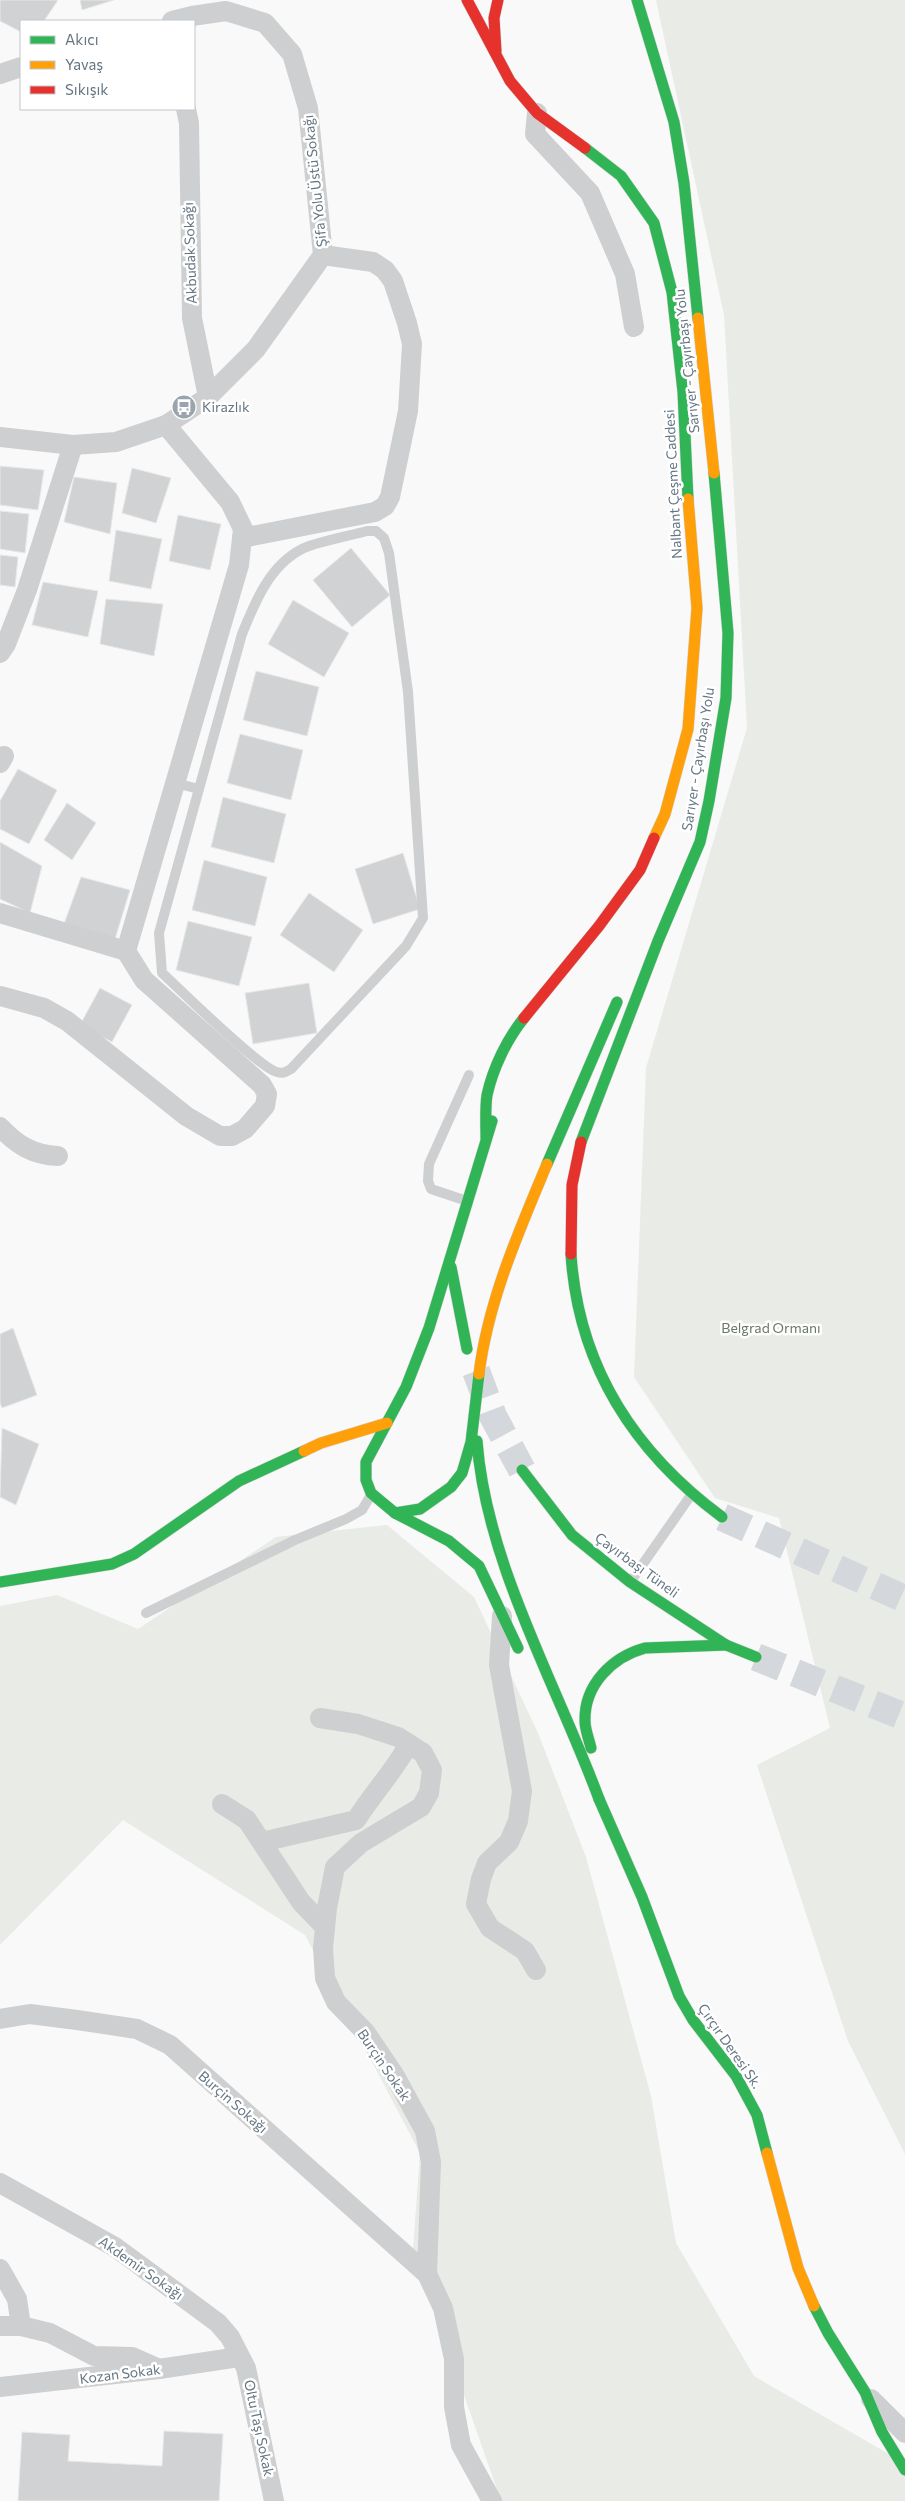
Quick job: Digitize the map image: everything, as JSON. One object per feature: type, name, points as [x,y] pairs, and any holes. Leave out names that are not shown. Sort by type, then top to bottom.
[{"type":"main road","name":"Nalbant Çeşme Caddesi","points":[[467,0],[496,59],[510,81],[537,113],[560,128],[621,176],[654,223],[672,292],[677,335],[683,392],[686,493],[697,608],[688,729],[662,823],[640,870],[599,926],[513,1031],[495,1071],[487,1096],[486,1138]]},
{"type":"main road","points":[[496,59],[494,18],[498,0]]},
{"type":"main road","name":"Sarıyer - Çayırbaşı Yolu","points":[[637,0],[674,122],[684,183],[718,513],[728,633],[726,698],[709,801],[700,842],[658,941],[582,1140],[572,1185],[570,1230],[573,1278],[592,1356],[610,1394],[624,1418],[653,1456],[691,1494],[722,1517]]},
{"type":"main road","points":[[630,14],[638,29],[650,41]]},
{"type":"main road","points":[[395,1513],[420,1509],[451,1487],[462,1472],[471,1442],[480,1365],[494,1304],[516,1238],[602,1034],[625,989],[658,941]]},
{"type":"main road","points":[[525,1035],[539,998]]},
{"type":"main road","points":[[497,1110],[486,1138],[468,1201],[455,1237],[450,1263],[429,1328],[406,1387],[366,1462],[364,1474],[368,1489],[395,1513],[448,1542],[479,1566],[522,1657]]},
{"type":"main road","points":[[450,1263],[467,1349]]},
{"type":"main road","points":[[475,1400],[477,1454],[481,1479],[499,1551],[524,1617],[583,1755],[598,1799]]},
{"type":"main road","points":[[0,1582],[112,1564],[134,1554],[239,1481],[321,1444],[387,1422]]},
{"type":"main road","name":"Çayırbaşı Tüneli","points":[[522,1470],[572,1534],[630,1582],[726,1645],[756,1657]]},
{"type":"main road","points":[[598,1799],[584,1719],[591,1690],[604,1671],[624,1655],[644,1648],[726,1645]]},
{"type":"main road","points":[[567,1750],[598,1799]]},
{"type":"main road","name":"Çırçır Deresi Sk.","points":[[598,1799],[642,1897],[682,2002],[736,2076],[757,2115],[802,2280],[828,2333],[865,2392],[882,2432],[905,2470]]},
{"type":"street","name":"Şifa Yolu Üstü Sokağı","points":[[0,437],[74,445],[116,442],[166,426],[208,397],[256,349],[323,256],[308,108],[292,54],[264,23],[226,11],[178,20]]},
{"type":"street","points":[[0,74],[20,67]]},
{"type":"street","name":"Akbudak Sokağı","points":[[186,110],[192,318],[208,397]]},
{"type":"street","points":[[537,113],[535,134],[590,193],[625,274],[634,326]]},
{"type":"street","points":[[242,538],[375,512],[385,506],[390,497],[408,411],[412,344],[407,323],[393,281],[384,270],[373,262],[323,256]]},
{"type":"street","points":[[126,951],[239,565],[243,529],[230,502],[166,426]]},
{"type":"street","points":[[0,653],[6,644],[27,590],[74,445]]},
{"type":"street","points":[[0,913],[126,951],[144,980],[262,1085],[267,1094],[265,1106],[244,1129],[232,1136],[220,1136],[186,1116],[67,1022],[44,1008],[0,996]]},
{"type":"street","points":[[0,1127],[15,1143],[26,1149],[42,1155],[58,1156]]},
{"type":"street","points":[[502,1614],[498,1665],[522,1791],[518,1821],[509,1842],[487,1863],[481,1879],[476,1904],[490,1928],[525,1951],[536,1970]]},
{"type":"street","name":"Burçin Sokak","points":[[320,1718],[358,1724],[398,1738],[423,1752],[432,1770],[429,1793],[422,1807],[360,1843],[335,1867],[325,1926],[324,1978],[336,2002],[366,2033],[395,2076],[425,2131],[431,2162],[427,2274],[443,2308],[454,2359],[454,2407],[461,2445],[492,2501]]},
{"type":"street","points":[[262,1842],[356,1820],[370,1797],[397,1766],[409,1744]]},
{"type":"street","points":[[222,1804],[247,1820],[301,1902],[325,1926]]},
{"type":"street","name":"Burçin Sokağı","points":[[0,2019],[30,2014],[137,2029],[170,2045],[427,2274]]},
{"type":"street","name":"Akdemir Sokağı","points":[[0,2183],[115,2247],[218,2323],[230,2337],[239,2356]]},
{"type":"street","points":[[0,2269],[16,2299],[21,2326]]},
{"type":"street","points":[[0,2326],[21,2326],[50,2333],[94,2356],[132,2357],[159,2369]]},
{"type":"street","name":"Kozan Sokak","points":[[0,2387],[159,2369],[239,2356]]},
{"type":"street","name":"Oltu Taşı Sokak","points":[[239,2356],[246,2368],[274,2501]]},
{"type":"street","points":[[865,2392],[905,2433]]},
{"type":"lane","points":[[367,531],[376,531],[384,538],[389,553],[408,692],[423,918],[406,946],[292,1069],[285,1073],[276,1072],[257,1059],[162,973],[159,933],[199,789],[242,634],[255,602],[267,581],[292,556],[304,548],[367,531]]},
{"type":"lane","points":[[176,783],[199,789]]},
{"type":"lane","points":[[468,1201],[431,1189],[428,1181],[429,1164],[469,1075]]},
{"type":"lane","points":[[146,1613],[295,1540],[346,1519],[362,1510],[372,1494]]},
{"type":"lane","points":[[630,1582],[691,1494]]},
{"type":"green space","name":"Belgrad Ormanı","points":[[656,0],[905,0],[905,2154],[848,2041],[757,1765],[830,1728],[779,1518],[715,1498],[634,1377],[646,1068],[747,728],[724,315]]},
{"type":"green space","points":[[387,1525],[474,1597],[538,1733],[586,1857],[651,2096],[676,2243],[754,2376],[901,2461],[905,2466],[905,2501],[501,2501],[413,2249],[420,2153],[305,1935],[123,1820],[0,1945],[0,1606],[57,1595],[138,1629],[276,1537]]},
{"type":"building","points":[[0,0],[58,0],[45,20],[20,20],[20,31],[0,21]]},
{"type":"building","points":[[80,0],[114,0],[82,10]]},
{"type":"building","points":[[0,466],[44,470],[38,510],[0,505]]},
{"type":"building","points":[[132,468],[171,478],[156,523],[122,513]]},
{"type":"building","points":[[74,477],[117,483],[110,534],[64,522]]},
{"type":"building","points":[[0,511],[29,514],[25,553],[0,549]]},
{"type":"building","points":[[178,515],[221,524],[210,570],[169,561]]},
{"type":"building","points":[[116,530],[162,539],[151,589],[109,581]]},
{"type":"building","points":[[351,548],[390,595],[352,627],[313,580]]},
{"type":"building","points":[[0,555],[18,557],[15,587],[0,585]]},
{"type":"building","points":[[43,582],[98,591],[88,637],[32,625]]},
{"type":"building","points":[[106,599],[163,604],[154,656],[100,644]]},
{"type":"building","points":[[293,600],[349,633],[324,677],[268,644]]},
{"type":"building","points":[[256,671],[319,687],[307,736],[243,720]]},
{"type":"building","points":[[240,734],[303,750],[291,800],[227,783]]},
{"type":"building","points":[[18,769],[57,790],[29,844],[0,829],[0,801]]},
{"type":"building","points":[[223,797],[286,814],[274,863],[211,847]]},
{"type":"building","points":[[67,803],[96,823],[72,860],[44,840]]},
{"type":"building","points":[[0,842],[42,866],[30,913],[0,899]]},
{"type":"building","points":[[403,853],[420,909],[373,924],[355,869]]},
{"type":"building","points":[[204,860],[267,877],[255,926],[192,910]]},
{"type":"building","points":[[81,877],[130,890],[115,939],[64,924]]},
{"type":"building","points":[[309,893],[363,930],[334,972],[280,935]]},
{"type":"building","points":[[188,921],[252,937],[239,986],[176,970]]},
{"type":"building","points":[[309,983],[317,1033],[253,1044],[245,993]]},
{"type":"building","points":[[100,988],[132,1005],[112,1042],[80,1025]]},
{"type":"building","points":[[13,1328],[37,1395],[2,1408],[0,1403],[0,1334]]},
{"type":"building","points":[[2,1428],[39,1444],[16,1505],[0,1497]]},
{"type":"building","points":[[164,2431],[223,2434],[219,2501],[18,2501],[22,2432],[70,2435],[68,2461],[162,2466]]},
{"type":"tunnel","points":[[476,1371],[493,1416],[522,1470]]},
{"type":"tunnel","points":[[722,1517],[905,1599]]},
{"type":"tunnel","points":[[756,1657],[905,1717]]},
{"type":"traffic: fast","points":[[637,0],[674,122],[684,183],[698,318]]},
{"type":"traffic: fast","points":[[585,148],[621,176],[654,223],[672,292],[683,392],[688,499]]},
{"type":"traffic: fast","points":[[581,1142],[658,941],[700,842],[709,801],[726,698],[728,633],[714,473]]},
{"type":"traffic: fast","points":[[547,1164],[617,1002]]},
{"type":"traffic: fast","points":[[486,1138],[486,1105],[490,1085],[506,1044],[524,1018]]},
{"type":"traffic: fast","points":[[479,1374],[471,1442],[462,1473],[451,1487],[420,1509],[395,1513],[371,1493],[366,1480],[366,1462],[406,1387],[429,1328],[492,1121]]},
{"type":"traffic: fast","points":[[571,1254],[576,1295],[585,1333],[599,1369],[616,1403],[637,1434],[662,1464],[691,1492],[722,1517]]},
{"type":"traffic: fast","points":[[451,1267],[467,1349]]},
{"type":"traffic: fast","points":[[477,1441],[483,1487],[508,1578],[599,1799]]},
{"type":"traffic: fast","points":[[0,1582],[112,1564],[134,1554],[239,1481],[304,1451]]},
{"type":"traffic: fast","points":[[522,1470],[572,1535],[630,1582],[726,1645],[756,1657]]},
{"type":"traffic: fast","points":[[395,1513],[449,1541],[479,1566],[518,1648]]},
{"type":"traffic: fast","points":[[591,1748],[585,1724],[586,1708],[595,1684],[611,1666],[633,1652],[645,1648],[726,1645]]},
{"type":"traffic: fast","points":[[599,1799],[642,1897],[679,1996],[693,2020],[736,2076],[757,2115],[767,2153]]},
{"type":"traffic: fast","points":[[814,2306],[828,2333],[865,2392],[882,2432],[905,2470]]},
{"type":"traffic: slow","points":[[698,318],[714,473]]},
{"type":"traffic: slow","points":[[654,838],[665,814],[688,729],[697,608],[688,499]]},
{"type":"traffic: slow","points":[[479,1374],[483,1347],[497,1293],[547,1164]]},
{"type":"traffic: slow","points":[[304,1451],[321,1443],[387,1423]]},
{"type":"traffic: slow","points":[[767,2153],[798,2268],[814,2306]]},
{"type":"traffic: jam","points":[[467,0],[510,81],[537,113],[585,148]]},
{"type":"traffic: jam","points":[[496,51],[494,18],[498,0]]},
{"type":"traffic: jam","points":[[524,1018],[599,926],[640,870],[654,838]]},
{"type":"traffic: jam","points":[[571,1254],[572,1185],[581,1142]]},
{"type":"place","name":"Kirazlık","points":[[184,407]]}]
